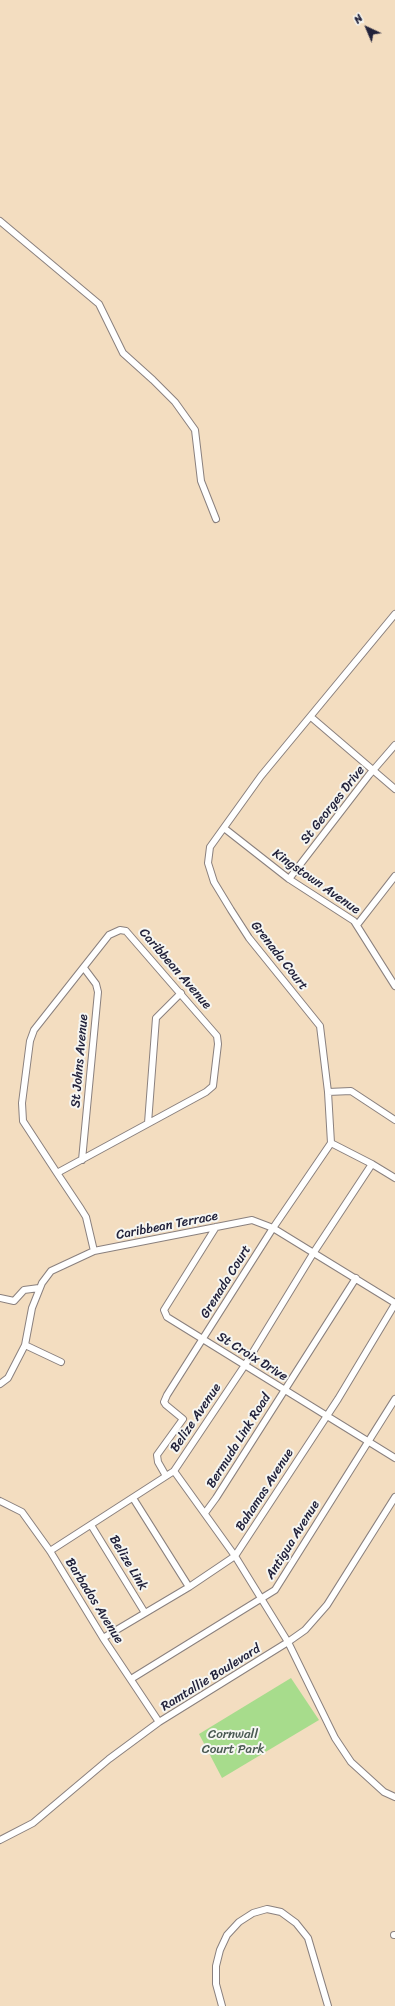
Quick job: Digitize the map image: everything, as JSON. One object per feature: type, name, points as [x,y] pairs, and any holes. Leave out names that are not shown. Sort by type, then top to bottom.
[{"type":"street","points":[[0,221],[99,304],[122,353],[153,380],[175,402],[195,430],[201,481],[216,519]]},
{"type":"street","name":"Grenada Court","points":[[166,1476],[158,1462],[158,1455],[183,1419],[164,1402],[167,1395],[273,1228],[330,1143],[328,1092],[320,1026],[249,938],[214,882],[208,863],[210,847],[261,776],[395,614]]},
{"type":"street","points":[[310,717],[395,790]]},
{"type":"street","name":"St Georges Drive","points":[[289,879],[373,770],[395,744]]},
{"type":"street","name":"Kingstown Avenue","points":[[224,828],[289,879],[358,925],[395,986]]},
{"type":"street","points":[[358,925],[393,884],[395,876]]},
{"type":"street","name":"Caribbean Avenue","points":[[57,1173],[206,1092],[213,1086],[218,1044],[217,1036],[132,936],[126,931],[120,930],[109,935],[34,1030],[30,1041],[21,1112],[23,1121],[57,1173],[86,1217],[94,1251]]},
{"type":"street","name":"St Johns Avenue","points":[[82,1160],[98,992],[96,984],[84,968]]},
{"type":"street","points":[[148,1123],[156,1018],[181,993]]},
{"type":"street","points":[[328,1092],[351,1091],[395,1120]]},
{"type":"street","points":[[330,1143],[372,1164],[395,1178]]},
{"type":"street","name":"Belize Avenue","points":[[50,1551],[174,1471],[245,1365],[314,1252],[372,1164]]},
{"type":"street","name":"Caribbean Terrace","points":[[0,1384],[8,1378],[25,1345],[32,1308],[42,1283],[52,1271],[94,1251],[252,1220],[273,1228],[395,1303]]},
{"type":"street","name":"St Croix Drive","points":[[216,1227],[164,1310],[167,1316],[395,1458]]},
{"type":"street","name":"Bermuda Link Road","points":[[205,1513],[356,1278]]},
{"type":"street","points":[[0,1298],[14,1301],[24,1290],[39,1288]]},
{"type":"street","name":"Bahamas Avenue","points":[[103,1638],[189,1587],[235,1556],[327,1416],[395,1303]]},
{"type":"street","points":[[25,1345],[61,1362]]},
{"type":"street","name":"Antigua Avenue","points":[[131,1679],[275,1590],[367,1441],[395,1399]]},
{"type":"street","points":[[174,1471],[235,1556],[288,1642],[335,1738],[351,1762],[384,1792],[395,1797]]},
{"type":"street","name":"Ramtallie Boulevard","points":[[0,1840],[33,1823],[108,1759],[159,1722],[305,1630],[327,1605],[395,1497]]},
{"type":"street","points":[[133,1498],[189,1587]]},
{"type":"street","name":"Barbados Avenue","points":[[0,1501],[22,1512],[50,1551],[103,1638],[159,1722]]},
{"type":"street","name":"Belize Link","points":[[91,1525],[145,1613]]},
{"type":"street","points":[[222,2006],[216,1984],[216,1966],[220,1950],[227,1935],[238,1922],[253,1913],[267,1909],[281,1912],[296,1923],[308,1938],[328,2006]]},
{"type":"green space","name":"Cornwall Court Park","points":[[291,1678],[319,1720],[222,1778],[199,1734]]}]
